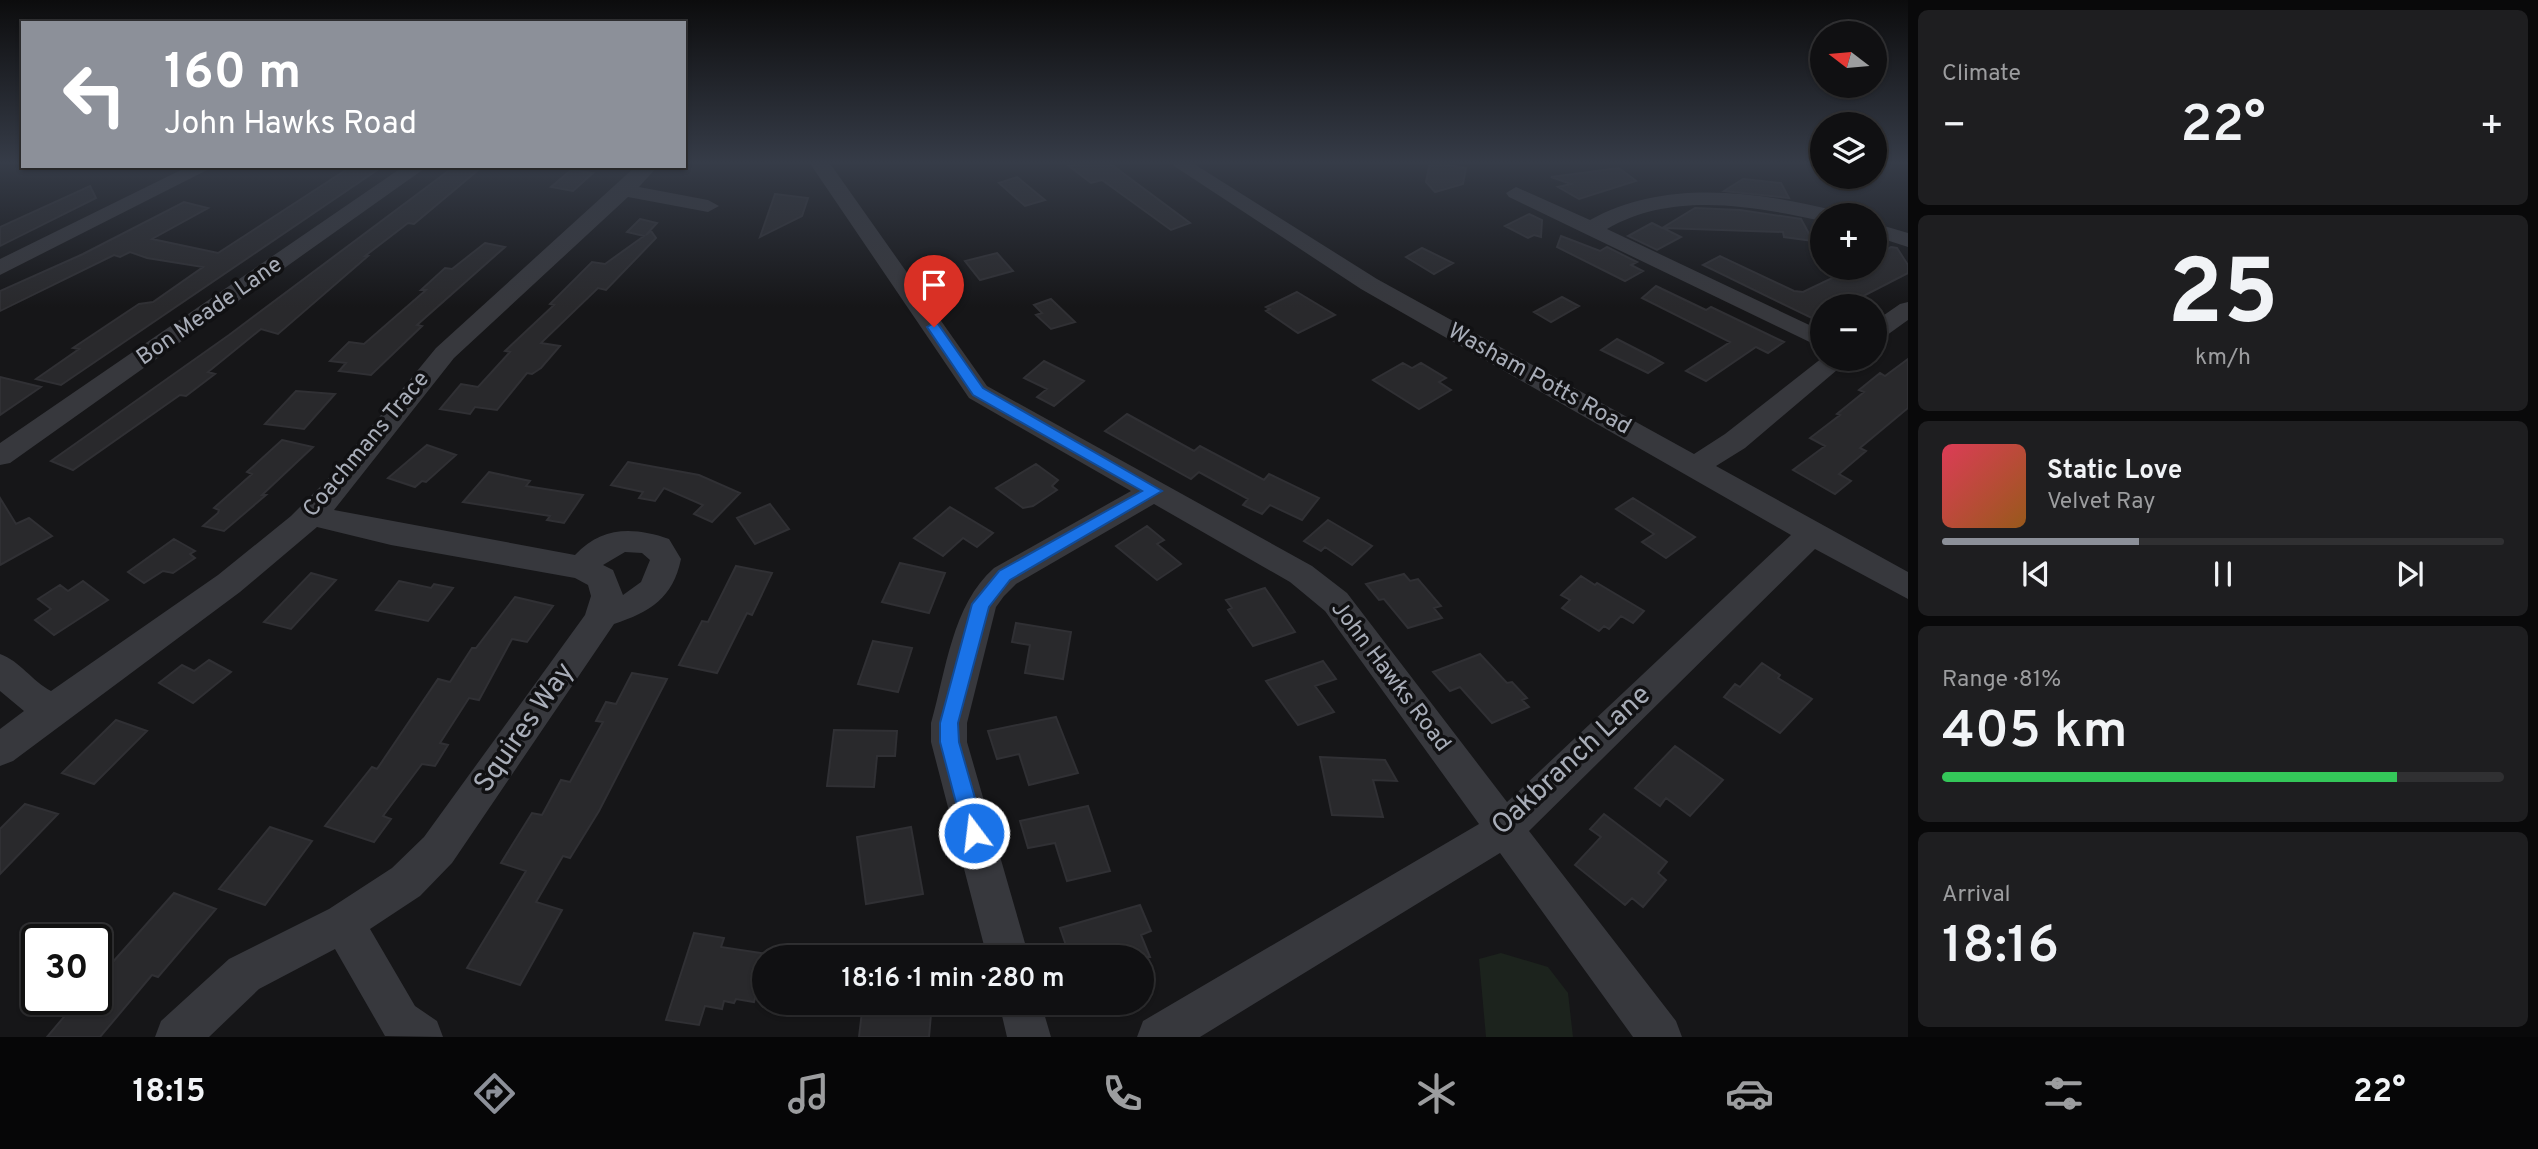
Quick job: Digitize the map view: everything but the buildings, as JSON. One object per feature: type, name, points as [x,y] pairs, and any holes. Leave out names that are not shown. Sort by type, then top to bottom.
[{"type":"street","points":[[0,268],[116,210]]},
{"type":"street","name":"Bon Meade Lane","points":[[0,456],[354,210]]},
{"type":"street","name":"Coachmans Trace","points":[[0,750],[51,709],[235,579],[310,515],[341,482],[400,403],[445,353],[600,210]]},
{"type":"street","name":"John Hawks Road","points":[[853,210],[978,392],[1301,574],[1336,602],[1660,1037]]},
{"type":"street","name":"Washam Potts Road","points":[[1254,210],[1369,284],[1908,587]]},
{"type":"street","points":[[1554,210],[1810,335]]},
{"type":"street","points":[[1592,228],[1610,215],[1628,210]]},
{"type":"street","points":[[1887,233],[1908,240]]},
{"type":"street","points":[[1887,324],[1908,309]]},
{"type":"street","points":[[1695,467],[1735,441],[1823,371]]},
{"type":"street","points":[[1005,945],[949,742],[949,723],[981,604],[1004,576],[1154,491]]},
{"type":"street","points":[[310,515],[391,534],[582,568],[603,578],[607,596],[601,614]]},
{"type":"street","name":"Oakbranch Lane","points":[[1158,1037],[1505,829],[1812,533]]},
{"type":"street","points":[[582,568],[601,549],[627,539],[658,547],[666,559],[664,574],[640,601],[601,614]]},
{"type":"street","name":"Squires Way","points":[[177,1037],[203,1009],[244,974],[343,923],[406,882],[438,850],[601,614]]},
{"type":"street","points":[[0,668],[26,694],[51,709]]},
{"type":"street","points":[[343,923],[400,1021],[421,1037]]},
{"type":"street","points":[[1023,1015],[1029,1037]]},
{"type":"shaded area","points":[[1501,953],[1548,967],[1568,993],[1573,1037],[1486,1037],[1479,959]]},
{"type":"route","points":[[934,327],[978,392],[1154,491],[1004,576],[981,604],[949,723],[949,742],[974,833]]}]
